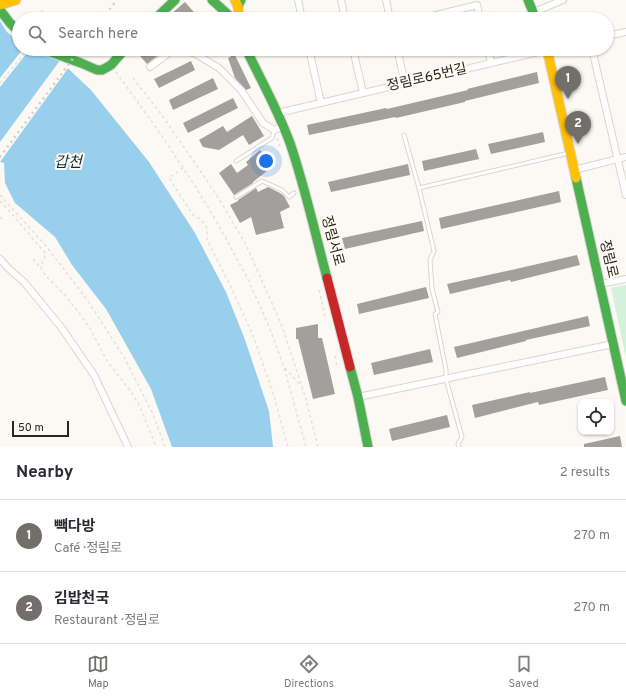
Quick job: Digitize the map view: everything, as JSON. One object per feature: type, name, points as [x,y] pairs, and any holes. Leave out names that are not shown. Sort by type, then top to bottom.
[{"type":"main road","points":[[0,5],[16,0]]},
{"type":"main road","points":[[163,12],[176,0]]},
{"type":"main road","points":[[212,0],[226,12]]},
{"type":"main road","points":[[528,0],[533,12]]},
{"type":"main road","points":[[238,2],[239,12]]},
{"type":"main road","points":[[0,10],[12,25]]},
{"type":"main road","points":[[62,56],[97,70],[102,70],[111,66],[119,56]]},
{"type":"main road","name":"정림서로","points":[[250,56],[278,113],[305,193],[358,398],[368,447]]},
{"type":"main road","name":"정림로","points":[[549,56],[626,401]]},
{"type":"street","points":[[298,0],[301,12]]},
{"type":"street","points":[[341,0],[344,12]]},
{"type":"street","points":[[386,0],[389,12]]},
{"type":"street","points":[[542,12],[563,0]]},
{"type":"street","points":[[448,12],[477,5],[478,12]]},
{"type":"street","points":[[614,35],[626,32]]},
{"type":"street","points":[[150,67],[165,56]]},
{"type":"street","points":[[199,56],[219,68],[240,90],[263,123],[274,130],[283,126]]},
{"type":"street","points":[[311,56],[321,103]]},
{"type":"street","points":[[355,56],[363,93]]},
{"type":"street","points":[[399,56],[405,83]]},
{"type":"street","points":[[490,56],[491,63]]},
{"type":"street","name":"정림로65번길","points":[[278,113],[520,56]]},
{"type":"street","points":[[594,56],[626,195]]},
{"type":"street","points":[[574,170],[626,157]]},
{"type":"street","points":[[0,259],[24,282],[61,327],[94,375],[128,447]]},
{"type":"street","points":[[600,284],[626,279]]},
{"type":"street","points":[[358,398],[613,344]]},
{"type":"lane","points":[[236,161],[272,138],[274,130]]},
{"type":"lane","points":[[404,135],[434,250],[430,260],[432,289],[438,312],[435,314],[446,370],[446,379],[462,437],[458,444],[459,447]]},
{"type":"lane","points":[[419,188],[570,153]]},
{"type":"lane","points":[[236,197],[262,181],[282,190],[289,198],[294,193]]},
{"type":"path","points":[[0,83],[22,56]]},
{"type":"path","points":[[111,66],[160,133],[195,186],[248,279],[270,329],[284,367],[306,447]]},
{"type":"path","points":[[134,78],[161,114],[212,188],[247,247],[282,326],[307,402],[318,447]]},
{"type":"path","points":[[183,168],[169,178],[193,215],[200,219],[207,228],[207,240],[231,287],[254,338],[274,396],[288,447]]},
{"type":"path","points":[[0,195],[46,246],[86,298],[124,357],[153,414],[166,447]]},
{"type":"path","points":[[0,202],[12,213],[46,254],[41,268]]},
{"type":"path","points":[[0,217],[3,221]]},
{"type":"path","points":[[33,259],[45,275],[64,294],[91,330],[107,361],[132,393],[140,407],[156,447]]},
{"type":"path","points":[[319,290],[325,316]]},
{"type":"path","points":[[336,356],[337,367]]},
{"type":"path","points":[[284,367],[301,385],[307,402]]},
{"type":"green space","points":[[626,285],[626,358],[611,288]]},
{"type":"water","name":"갑천","points":[[0,21],[7,32],[12,36],[12,56],[50,56],[58,59],[91,90],[149,162],[195,233],[226,292],[244,337],[269,411],[273,447],[172,447],[151,389],[106,309],[72,265],[55,237],[15,203],[5,183],[4,163],[0,162]]},
{"type":"pier","points":[[17,56],[24,56],[0,87],[0,78]]},
{"type":"pier","points":[[61,59],[69,67],[0,162],[0,142]]},
{"type":"building","points":[[185,2],[194,12],[173,12]]},
{"type":"building","points":[[140,56],[157,56],[147,64]]},
{"type":"building","points":[[230,56],[235,56],[251,88],[246,90],[235,78],[228,58],[231,57]]},
{"type":"building","points":[[191,61],[195,70],[159,88],[154,79]]},
{"type":"building","points":[[537,72],[539,83],[396,118],[309,135],[307,125],[387,109]]},
{"type":"building","points":[[213,78],[218,89],[173,110],[169,100]]},
{"type":"building","points":[[233,98],[238,108],[188,133],[183,123]]},
{"type":"building","points":[[252,116],[264,136],[249,145],[243,135],[219,150],[203,147],[199,140],[223,126],[227,132]]},
{"type":"building","points":[[543,132],[545,142],[491,154],[488,144]]},
{"type":"building","points":[[476,149],[479,159],[424,171],[422,161]]},
{"type":"building","points":[[260,150],[273,166],[253,183],[234,195],[219,173],[231,164],[237,173],[248,165],[246,162]]},
{"type":"building","points":[[408,164],[410,175],[331,192],[328,182]]},
{"type":"building","points":[[268,187],[284,196],[290,207],[280,212],[284,228],[256,235],[251,217],[240,223],[230,205],[256,188],[258,192]]},
{"type":"building","points":[[559,191],[561,202],[441,229],[439,218]]},
{"type":"building","points":[[422,221],[424,231],[345,249],[342,238]]},
{"type":"building","points":[[577,255],[580,265],[511,282],[510,280],[450,294],[447,284],[502,272]]},
{"type":"building","points":[[426,287],[429,298],[359,314],[357,304]]},
{"type":"building","points":[[588,316],[590,326],[526,340],[457,358],[454,347]]},
{"type":"building","points":[[318,324],[318,338],[322,338],[335,394],[313,399],[298,339],[296,339],[296,328]]},
{"type":"building","points":[[430,349],[433,362],[374,375],[371,363]]},
{"type":"building","points":[[605,377],[608,390],[539,405],[538,402],[475,418],[472,405]]},
{"type":"building","points":[[447,415],[450,427],[392,441],[389,429]]},
{"type":"building","points":[[620,436],[622,447],[584,447],[584,444]]},
{"type":"railway","points":[[108,12],[117,0]]},
{"type":"railway","points":[[0,157],[75,56]]},
{"type":"traffic: fast","points":[[162,12],[175,0]]},
{"type":"traffic: fast","points":[[212,0],[225,12]]},
{"type":"traffic: fast","points":[[238,6],[241,0]]},
{"type":"traffic: fast","points":[[528,0],[533,12]]},
{"type":"traffic: fast","points":[[0,10],[12,25]]},
{"type":"traffic: fast","points":[[62,56],[97,70],[102,70],[111,65],[119,56]]},
{"type":"traffic: fast","points":[[250,56],[275,107],[290,143],[305,193],[327,278]]},
{"type":"traffic: fast","points":[[576,178],[626,401]]},
{"type":"traffic: fast","points":[[350,367],[358,397],[368,447]]},
{"type":"traffic: slow","points":[[0,5],[16,0]]},
{"type":"traffic: slow","points":[[235,0],[238,6],[238,12]]},
{"type":"traffic: slow","points":[[549,56],[576,178]]},
{"type":"traffic: jam","points":[[327,278],[350,367]]},
{"type":"place","name":"빽다방","points":[[568,99]]},
{"type":"place","name":"김밥천국","points":[[578,144]]}]
